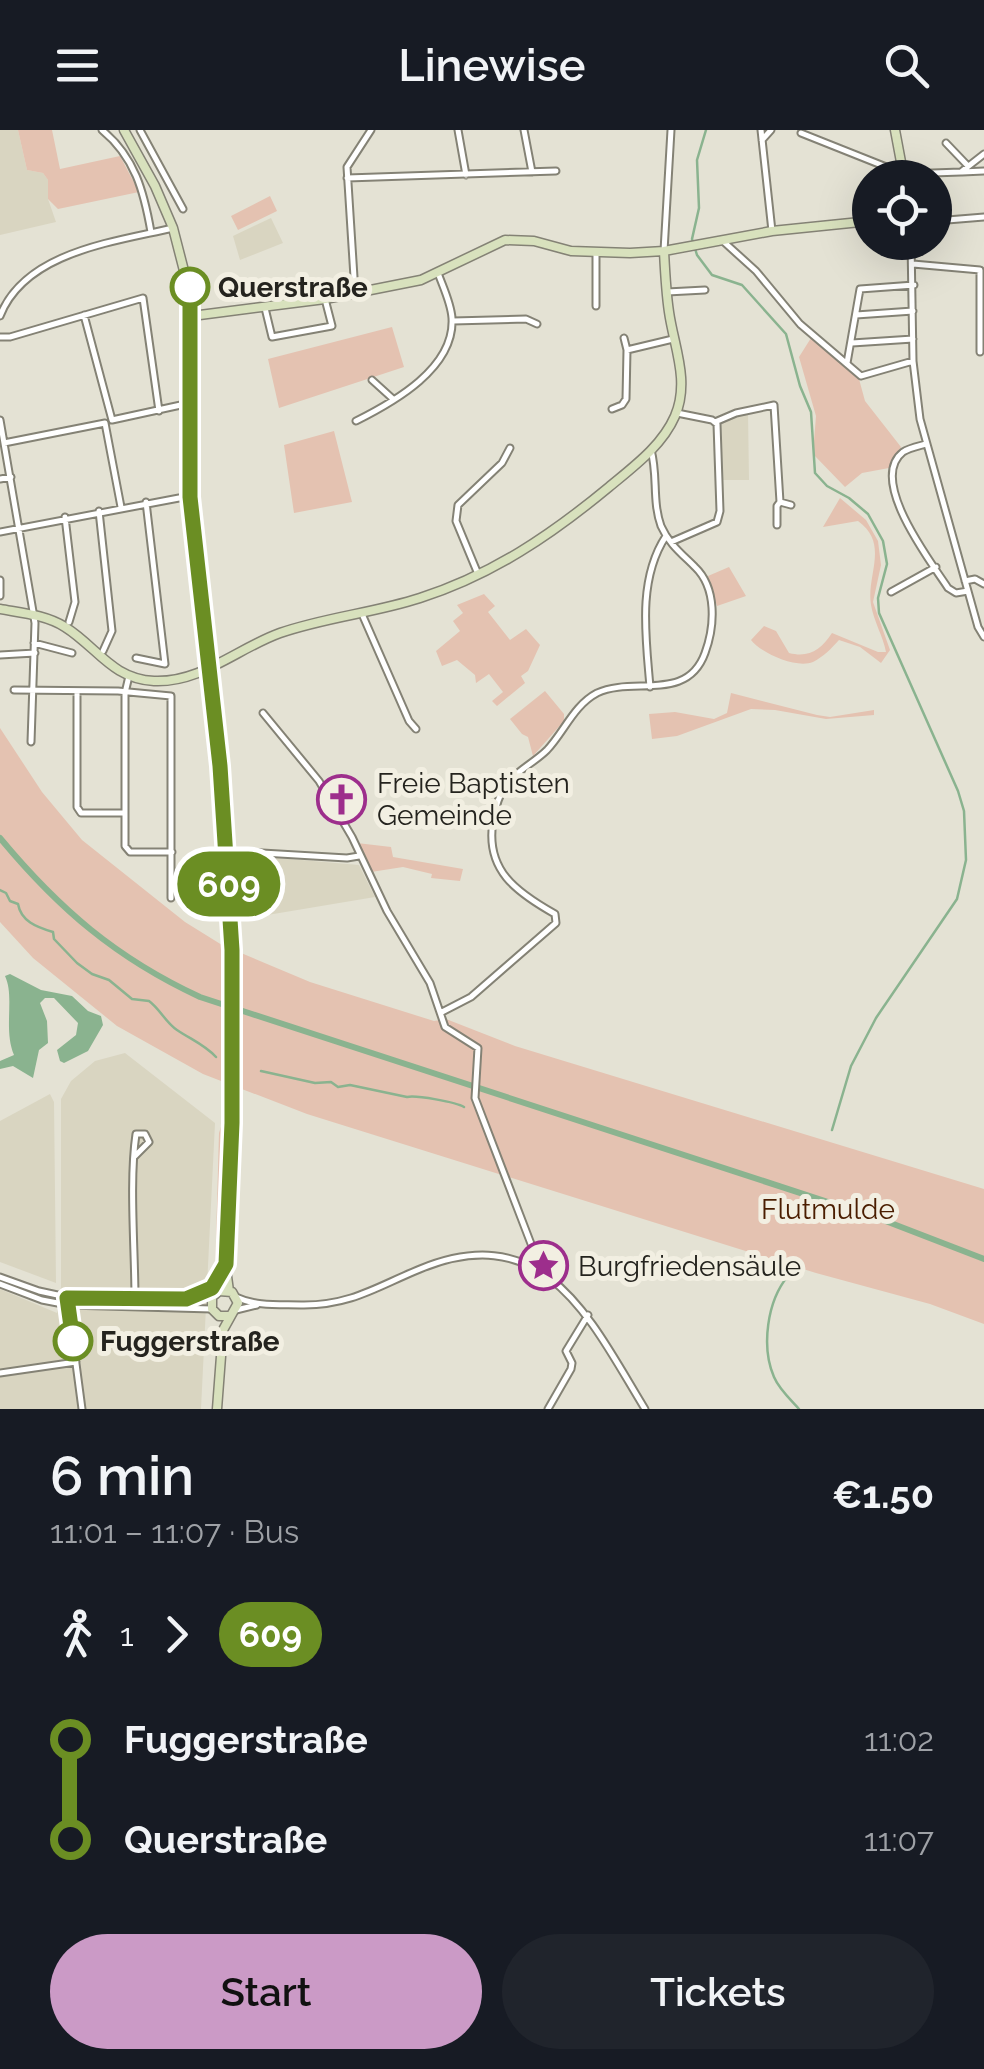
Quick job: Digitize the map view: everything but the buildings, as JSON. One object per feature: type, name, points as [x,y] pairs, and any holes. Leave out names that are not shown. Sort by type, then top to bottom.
[{"type":"main road","points":[[124,130],[153,181],[173,228],[188,276],[192,316],[190,497],[210,666],[232,950],[232,1111],[226,1267],[224,1294],[214,1312],[222,1338]]},
{"type":"main road","points":[[894,130],[901,160]]},
{"type":"main road","points":[[192,316],[325,299],[438,273],[506,240],[571,251],[664,251],[722,238],[852,224]]},
{"type":"main road","points":[[0,609],[34,614],[65,627],[113,668],[129,676],[165,681],[191,676],[280,633],[417,599],[478,576],[554,531],[652,450],[668,430],[677,413],[682,382],[664,251]]},
{"type":"main road","points":[[207,647],[225,659]]},
{"type":"main road","points":[[191,676],[203,680],[212,690]]},
{"type":"main road","points":[[217,1409],[222,1338],[232,1313],[224,1294]]},
{"type":"main road","points":[[214,1312],[232,1313]]},
{"type":"street","points":[[102,130],[122,148],[143,189],[151,233]]},
{"type":"street","points":[[140,130],[183,209]]},
{"type":"street","points":[[356,292],[347,167],[371,130]]},
{"type":"street","points":[[458,130],[466,175]]},
{"type":"street","points":[[524,130],[532,172]]},
{"type":"street","points":[[664,251],[671,130]]},
{"type":"street","points":[[761,130],[772,231]]},
{"type":"street","points":[[762,140],[771,130]]},
{"type":"street","points":[[801,133],[866,160]]},
{"type":"street","points":[[946,143],[968,166]]},
{"type":"street","points":[[961,172],[984,154]]},
{"type":"street","points":[[347,178],[556,170]]},
{"type":"street","points":[[952,173],[984,171]]},
{"type":"street","points":[[952,219],[984,216]]},
{"type":"street","points":[[0,316],[12,291],[55,259],[173,228]]},
{"type":"street","points":[[722,238],[756,271],[800,324],[861,376],[913,362]]},
{"type":"street","points":[[596,252],[596,306]]},
{"type":"street","points":[[912,260],[913,362],[926,444],[984,638]]},
{"type":"street","points":[[912,264],[980,270],[980,352]]},
{"type":"street","points":[[356,421],[393,399],[434,366],[448,344],[452,321],[438,273]]},
{"type":"street","points":[[847,363],[860,289],[914,285]]},
{"type":"street","points":[[667,292],[705,290]]},
{"type":"street","points":[[0,337],[143,298],[159,411]]},
{"type":"street","points":[[265,308],[272,337],[332,326],[325,299]]},
{"type":"street","points":[[856,314],[913,312]]},
{"type":"street","points":[[84,315],[108,422],[121,507]]},
{"type":"street","points":[[452,321],[526,320],[536,324]]},
{"type":"street","points":[[612,409],[622,405],[626,398],[624,338]]},
{"type":"street","points":[[852,343],[912,338]]},
{"type":"street","points":[[627,350],[674,339]]},
{"type":"street","points":[[372,380],[393,399]]},
{"type":"street","points":[[3,443],[190,403]]},
{"type":"street","points":[[677,413],[716,422],[736,413],[774,405],[780,502],[776,506],[777,525]]},
{"type":"street","points":[[0,420],[34,614],[32,742]]},
{"type":"street","points":[[650,687],[645,605],[654,562],[668,540],[719,520],[716,422]]},
{"type":"street","points":[[926,444],[900,455],[894,480],[906,525],[953,592],[968,591]]},
{"type":"street","points":[[478,576],[456,521],[458,505],[502,462],[510,448]]},
{"type":"street","points":[[442,1012],[471,997],[503,971],[548,932],[558,917],[515,887],[492,854],[490,840],[500,793],[513,776],[545,752],[590,698],[617,688],[672,686],[704,658],[712,603],[708,584],[668,540],[655,502],[652,450]]},
{"type":"street","points":[[0,479],[11,477]]},
{"type":"street","points":[[0,532],[99,510],[179,498]]},
{"type":"street","points":[[136,658],[165,664],[146,502]]},
{"type":"street","points":[[780,502],[791,506]]},
{"type":"street","points":[[99,510],[112,631],[104,650]]},
{"type":"street","points":[[66,517],[75,602],[70,622]]},
{"type":"street","points":[[891,592],[936,567]]},
{"type":"street","points":[[0,580],[0,596]]},
{"type":"street","points":[[965,581],[984,584]]},
{"type":"street","points":[[361,612],[416,728]]},
{"type":"street","points":[[34,643],[72,653]]},
{"type":"street","points":[[0,655],[34,652]]},
{"type":"street","points":[[129,676],[125,693],[127,851],[172,852]]},
{"type":"street","points":[[14,690],[171,696],[171,898]]},
{"type":"street","points":[[77,691],[77,807],[81,813],[125,813]]},
{"type":"street","points":[[263,713],[320,781],[430,982],[448,1031],[478,1048],[475,1098],[533,1249],[534,1266]]},
{"type":"street","points":[[227,851],[359,856]]},
{"type":"street","points":[[135,1156],[135,1299]]},
{"type":"street","points":[[68,1301],[186,1299],[224,1294],[260,1304],[340,1303],[456,1259],[496,1258],[534,1266],[588,1315],[645,1409]]},
{"type":"street","points":[[186,1299],[212,1288],[226,1267]]},
{"type":"street","points":[[0,1281],[42,1300],[214,1312]]},
{"type":"street","points":[[68,1301],[82,1409]]},
{"type":"street","points":[[232,1313],[260,1304]]},
{"type":"street","points":[[548,1409],[571,1369],[566,1351],[588,1315]]},
{"type":"street","points":[[0,1372],[76,1362]]},
{"type":"shaded area","points":[[0,130],[18,130],[27,170],[43,173],[48,180],[48,199],[56,222],[0,235]]},
{"type":"shaded area","points":[[271,218],[283,243],[240,260],[233,236]]},
{"type":"shaded area","points":[[748,412],[749,480],[723,480],[721,425],[723,420]]},
{"type":"shaded area","points":[[255,856],[359,865],[375,897],[244,919],[236,887],[240,868]]},
{"type":"shaded area","points":[[10,974],[41,990],[72,996],[88,1011],[101,1016],[103,1025],[88,1051],[64,1063],[60,1061],[57,1050],[76,1035],[78,1023],[54,998],[45,998],[40,1003],[47,1021],[48,1043],[39,1050],[33,1078],[13,1066],[0,1069],[0,1061],[14,1055],[5,976]]},
{"type":"shaded area","points":[[125,1053],[215,1123],[201,1409],[0,1409],[0,1289],[57,1313],[61,1287],[61,1099],[71,1081],[95,1061]]},
{"type":"shaded area","points":[[50,1094],[54,1102],[56,1283],[0,1262],[0,1121]]},
{"type":"green space","points":[[18,130],[52,130],[60,169],[120,156],[139,192],[58,209],[48,199],[48,180],[43,173],[27,170]]},
{"type":"green space","points":[[270,196],[277,211],[238,230],[231,216]]},
{"type":"green space","points":[[392,327],[404,367],[279,408],[268,359]]},
{"type":"green space","points":[[811,338],[859,379],[865,401],[901,447],[889,468],[862,473],[845,487],[813,454],[816,416],[799,357]]},
{"type":"green space","points":[[334,431],[352,502],[294,513],[284,445]]},
{"type":"green space","points":[[840,498],[866,520],[878,541],[881,565],[873,602],[890,650],[881,663],[860,647],[839,640],[813,662],[779,658],[751,640],[764,626],[776,631],[789,653],[814,651],[832,633],[886,652],[871,605],[875,550],[868,530],[858,521],[823,527]]},
{"type":"green space","points":[[729,567],[746,596],[717,606],[708,576]]},
{"type":"green space","points":[[484,594],[495,606],[488,612],[510,640],[526,629],[540,645],[528,671],[521,676],[525,683],[497,706],[492,701],[503,692],[489,674],[476,683],[475,675],[457,660],[442,666],[436,651],[460,631],[453,621],[463,613],[457,605]]},
{"type":"green space","points":[[545,691],[564,714],[564,721],[533,756],[528,737],[510,719]]},
{"type":"green space","points":[[731,693],[830,717],[874,710],[874,715],[826,719],[751,709],[677,736],[652,739],[649,714],[675,712],[714,719],[727,713]]},
{"type":"green space","name":"Flutmulde","points":[[0,728],[42,792],[82,840],[185,922],[222,945],[310,982],[434,1021],[446,1019],[515,1046],[984,1189],[984,1324],[930,1304],[816,1273],[307,1114],[203,1074],[117,1026],[33,958],[0,922]]},
{"type":"green space","points":[[357,843],[391,847],[393,857],[463,869],[460,881],[431,878],[432,874],[403,867],[371,872]]},
{"type":"green space","points":[[226,1111],[221,1271],[215,1276],[219,1133]]},
{"type":"waterway","points":[[706,130],[697,160],[699,208],[692,239],[697,255],[712,275],[742,285],[786,334],[811,412],[815,473],[868,514],[883,541],[887,564],[878,598],[879,613],[964,811],[966,860],[957,899],[876,1018],[851,1066],[832,1130]]},
{"type":"waterway","name":"Flutmulde","points":[[0,838],[44,887],[91,930],[142,966],[200,997],[883,1220],[984,1259]]},
{"type":"waterway","points":[[0,890],[18,904],[30,922],[53,932],[54,939],[77,963],[109,980],[132,999],[149,1001],[173,1027],[216,1057]]},
{"type":"waterway","points":[[261,1071],[464,1107]]},
{"type":"waterway","points":[[788,1276],[771,1311],[768,1352],[776,1381],[799,1409]]},
{"type":"bus line","name":"609","points":[[73,1341],[67,1298],[186,1299],[217,1284],[226,1264],[232,1123],[232,950],[220,766],[190,497],[190,287]]},
{"type":"place","name":"Querstraße","points":[[190,287]]},
{"type":"place","name":"Freie Baptisten Gemeinde","points":[[342,799]]},
{"type":"place","name":"Burgfriedensäule","points":[[543,1266]]},
{"type":"place","name":"Fuggerstraße","points":[[73,1341]]}]
